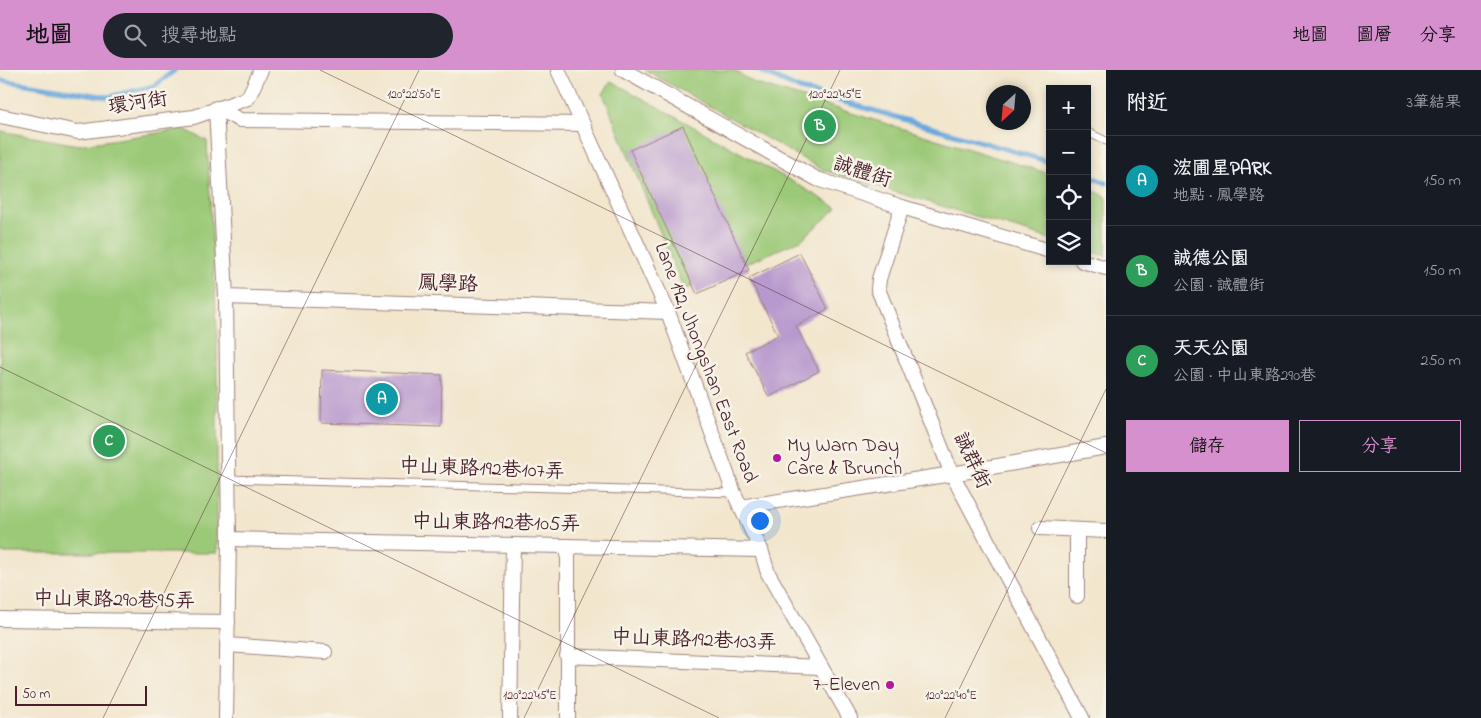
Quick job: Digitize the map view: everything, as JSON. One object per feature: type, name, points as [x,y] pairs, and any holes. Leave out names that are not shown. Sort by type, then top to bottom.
[{"type":"street","name":"環河街","points":[[0,116],[78,132],[194,117],[248,98],[261,70]]},
{"type":"street","name":"Lane 192, Jhongshan East Road","points":[[558,70],[668,312],[734,493],[761,550],[768,573],[850,718]]},
{"type":"street","name":"誠體街","points":[[623,70],[818,179],[902,207],[1046,250]]},
{"type":"street","points":[[226,718],[229,539],[226,297],[216,108],[240,120],[583,124]]},
{"type":"street","name":"誠群街","points":[[902,207],[879,279],[878,289],[952,474],[1082,718]]},
{"type":"street","points":[[1091,264],[1106,268]]},
{"type":"street","name":"鳳學路","points":[[226,297],[668,312]]},
{"type":"street","points":[[740,507],[952,474],[1106,447]]},
{"type":"street","points":[[1040,528],[1106,531]]},
{"type":"street","points":[[1077,530],[1077,596]]},
{"type":"street","name":"中山東路192巷105弄","points":[[229,539],[761,550]]},
{"type":"street","points":[[510,718],[513,545]]},
{"type":"street","points":[[568,546],[568,718]]},
{"type":"street","name":"中山東路290巷95弄","points":[[0,619],[228,622]]},
{"type":"street","points":[[228,645],[324,652]]},
{"type":"street","name":"中山東路192巷103弄","points":[[567,656],[820,667]]},
{"type":"lane","points":[[1091,134],[1106,141]]},
{"type":"lane","name":"中山東路192巷107弄","points":[[228,478],[734,493]]},
{"type":"green space","points":[[645,70],[734,70],[754,83],[1046,173],[1046,238],[823,170]]},
{"type":"green space","points":[[611,81],[837,208],[801,240],[684,290],[603,94]]},
{"type":"green space","points":[[184,129],[207,141],[217,329],[217,553],[0,553],[0,131],[78,145]]},
{"type":"green space","points":[[1091,190],[1106,196],[1106,256],[1091,251]]},
{"type":"building","points":[[683,126],[749,270],[697,294],[630,150]]},
{"type":"building","points":[[800,253],[828,309],[796,326],[819,371],[769,397],[745,352],[778,335],[749,278]]},
{"type":"building","points":[[322,370],[442,375],[441,427],[321,423]]},
{"type":"waterway","points":[[0,80],[108,97],[154,86],[175,70]]},
{"type":"waterway","points":[[757,70],[800,89],[1046,161]]},
{"type":"waterway","points":[[1091,177],[1106,183]]},
{"type":"place","name":"誠德公園","points":[[820,126]]},
{"type":"place","name":"浤圃星PARK","points":[[382,399]]},
{"type":"place","name":"天天公園","points":[[109,441]]},
{"type":"place","name":"My Warn Day Care & Brunch","points":[[777,458]]},
{"type":"place","name":"7-Eleven","points":[[890,685]]}]
